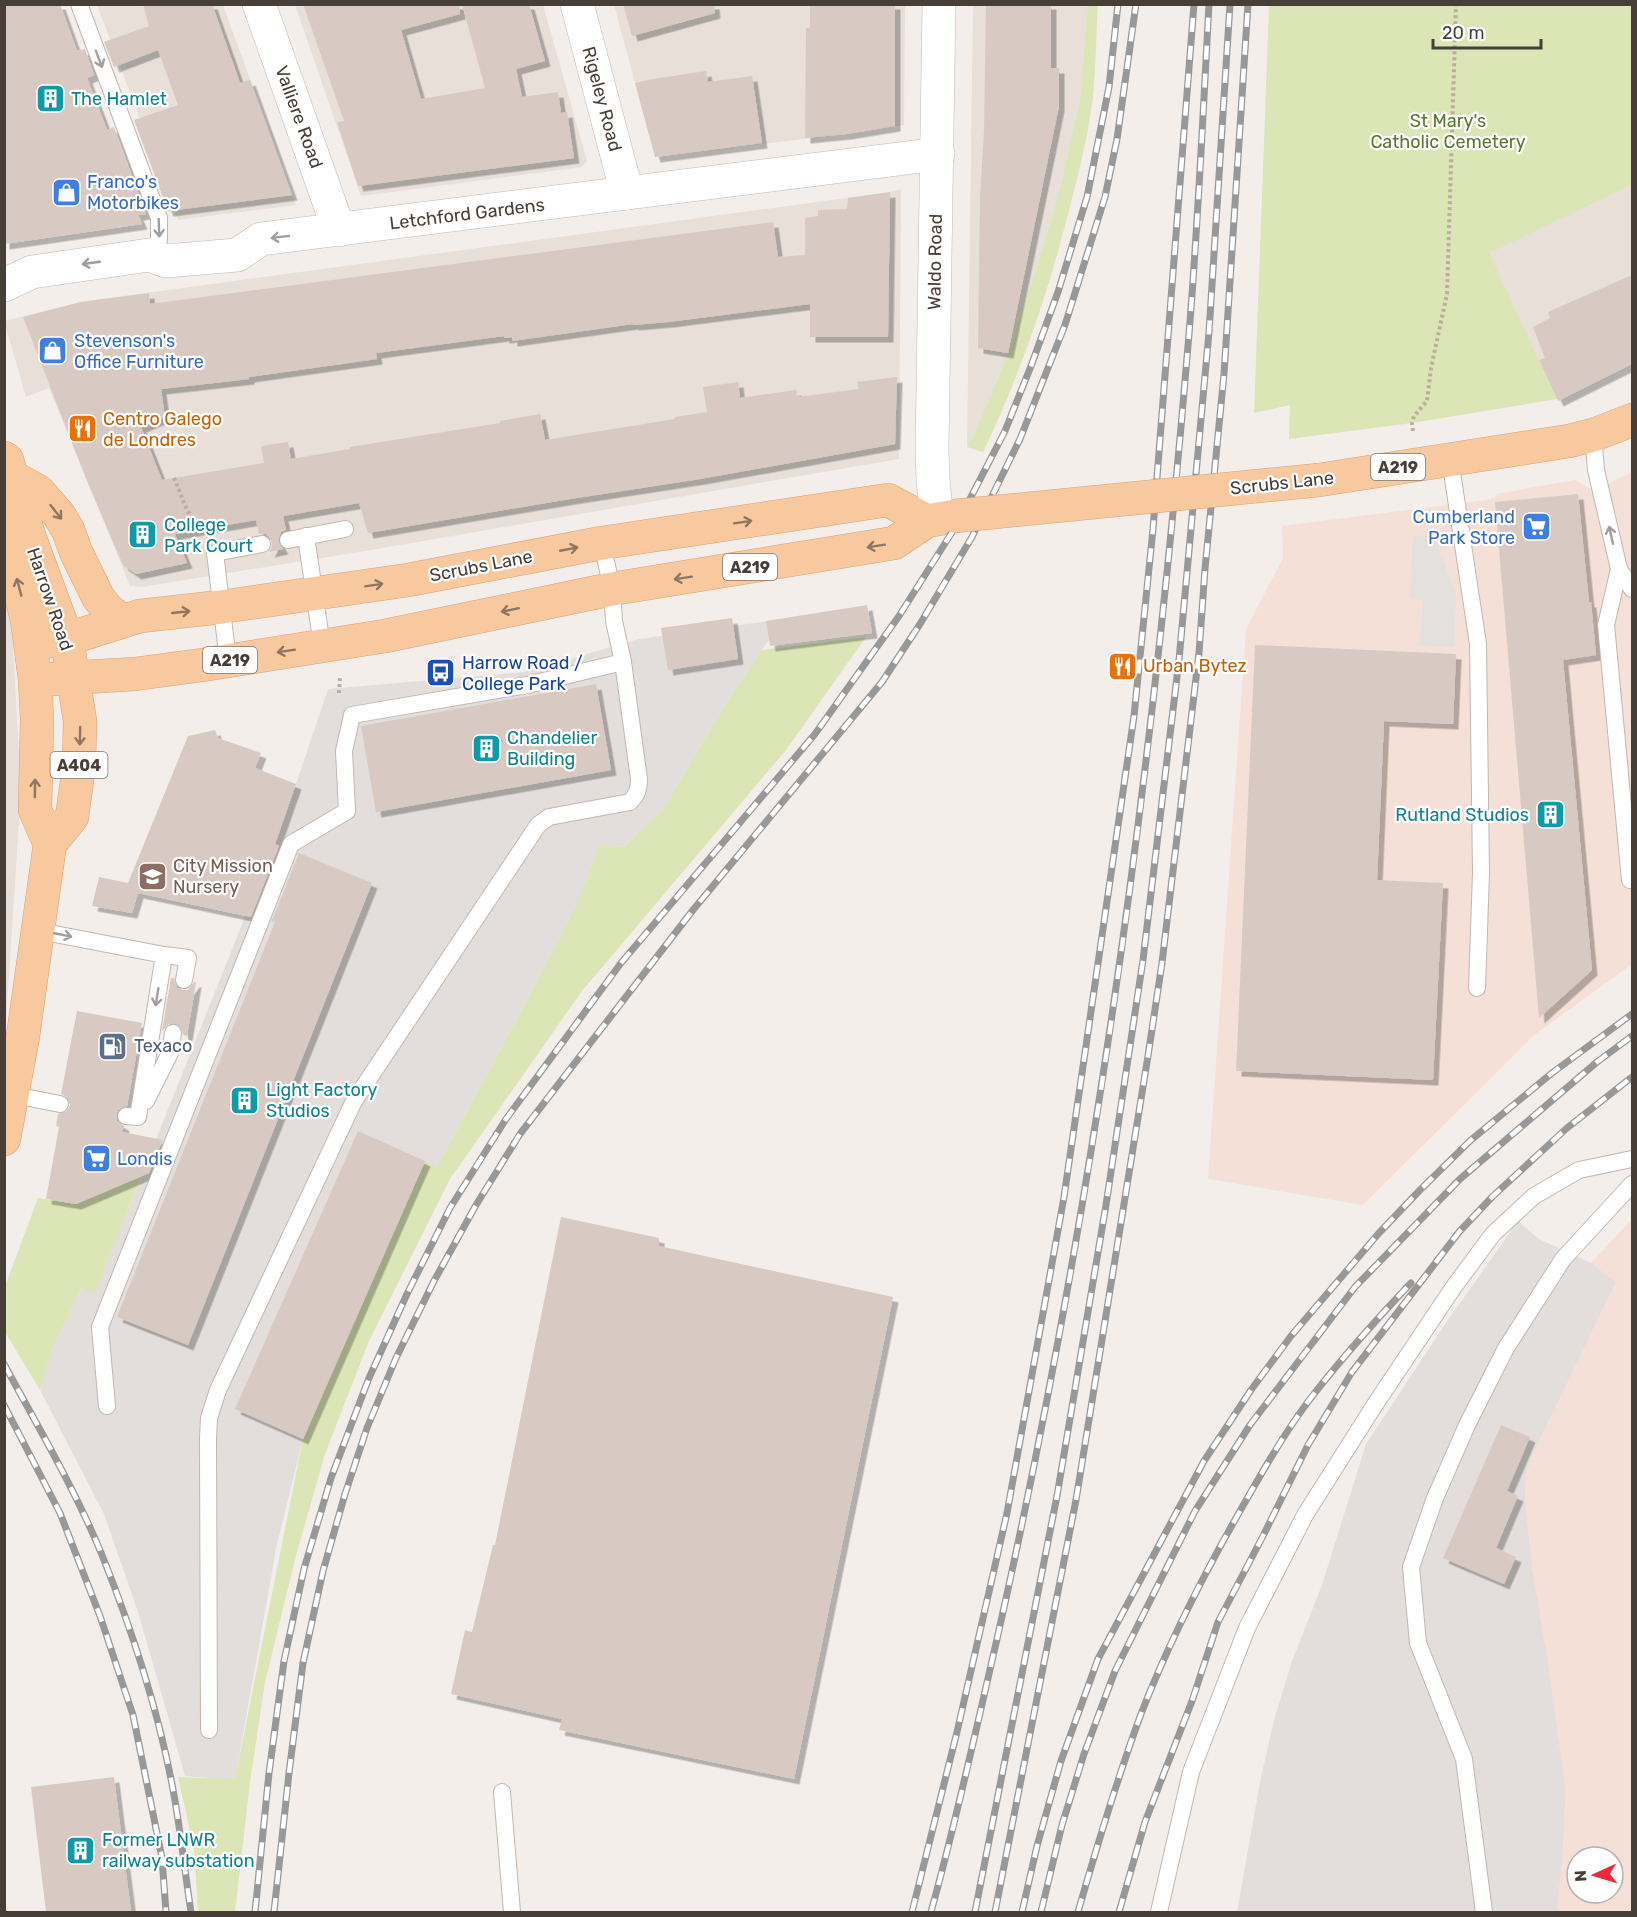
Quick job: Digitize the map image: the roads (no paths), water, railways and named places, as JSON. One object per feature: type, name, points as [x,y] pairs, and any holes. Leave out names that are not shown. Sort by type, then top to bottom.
[{"type":"main road","name":"Scrubs Lane","points":[[35,680],[146,673],[385,636],[612,589],[894,543],[940,518],[1318,480],[1569,441],[1593,435],[1632,420]]},
{"type":"main road","points":[[8,467],[38,491],[59,515],[98,597],[108,610],[123,621]]},
{"type":"main road","name":"Harrow Road","points":[[4,531],[27,619],[31,644],[37,719],[35,810],[50,844],[72,817],[79,766],[80,721],[67,639],[29,536],[8,467]]},
{"type":"main road","name":"Scrubs Lane","points":[[31,644],[67,639],[140,616],[221,608],[408,580],[602,543],[888,500],[940,518]]},
{"type":"main road","points":[[4,1139],[14,1095],[50,844]]},
{"type":"street","name":"Valliere Road","points":[[259,4],[339,230]]},
{"type":"street","name":"Rigeley Road","points":[[577,4],[627,193]]},
{"type":"street","name":"Waldo Road","points":[[939,4],[932,449],[933,480],[940,518]]},
{"type":"street","name":"Letchford Gardens","points":[[4,285],[32,272],[149,255],[166,261],[237,255],[261,239],[938,154]]},
{"type":"lane","points":[[78,4],[159,218],[159,240],[149,255]]},
{"type":"lane","points":[[1593,435],[1596,470],[1619,569],[1632,589]]},
{"type":"lane","points":[[1450,459],[1478,644],[1480,873],[1477,988]]},
{"type":"lane","points":[[288,540],[345,529]]},
{"type":"lane","points":[[306,536],[322,645]]},
{"type":"lane","points":[[209,1730],[208,1438],[209,1418],[218,1390],[354,1101],[538,825],[549,817],[630,802],[636,796],[639,779],[623,662],[614,621],[612,589],[602,543]]},
{"type":"lane","points":[[228,660],[215,553],[262,544]]},
{"type":"lane","points":[[1619,569],[1606,625],[1630,880]]},
{"type":"lane","points":[[107,1406],[100,1327],[291,844],[347,812],[344,751],[352,715],[527,685],[623,662]]},
{"type":"lane","points":[[39,931],[188,958],[184,980]]},
{"type":"lane","points":[[164,955],[132,1116],[170,1053],[173,1033]]},
{"type":"lane","points":[[14,1095],[60,1104]]},
{"type":"lane","points":[[1159,1912],[1191,1772],[1247,1628],[1305,1515],[1381,1396],[1493,1234],[1534,1196],[1579,1170],[1632,1159]]},
{"type":"lane","points":[[1484,1912],[1464,1759],[1418,1643],[1412,1567],[1435,1498],[1467,1425],[1506,1348],[1563,1260],[1632,1184]]},
{"type":"lane","points":[[501,1792],[512,1912]]},
{"type":"railway","points":[[255,1912],[269,1773],[284,1661],[304,1569],[331,1478],[369,1378],[407,1294],[450,1208],[506,1119],[621,963],[815,734],[899,616],[956,526],[1005,431],[1058,292],[1087,197],[1109,87],[1118,4]]},
{"type":"railway","points":[[274,1912],[303,1663],[323,1571],[367,1428],[396,1358],[434,1281],[476,1205],[520,1134],[693,910],[882,682],[972,537],[1020,439],[1065,325],[1105,197],[1117,139],[1136,4]]},
{"type":"railway","points":[[912,1912],[957,1732],[1007,1513],[1064,1197],[1134,716],[1153,529],[1194,4]]},
{"type":"railway","points":[[931,1912],[997,1639],[1032,1477],[1091,1153],[1116,990],[1138,826],[1174,498],[1192,293],[1209,4]]},
{"type":"railway","points":[[975,1912],[1057,1496],[1106,1205],[1143,960],[1179,660],[1209,332],[1230,4]]},
{"type":"railway","points":[[995,1912],[1076,1500],[1162,963],[1199,653],[1224,374],[1248,4]]},
{"type":"railway","points":[[1022,1912],[1037,1846],[1061,1761],[1098,1659],[1204,1461],[1251,1390],[1291,1336],[1379,1233],[1420,1190],[1471,1140],[1552,1073],[1632,1014]]},
{"type":"railway","points":[[1041,1912],[1062,1825],[1084,1754],[1115,1671],[1195,1511],[1250,1425],[1355,1287],[1460,1179],[1597,1062],[1632,1036]]},
{"type":"railway","points":[[1119,1912],[1145,1822],[1192,1701],[1218,1622],[1308,1445],[1352,1372],[1459,1232],[1493,1196],[1567,1128],[1632,1077]]},
{"type":"railway","points":[[1078,1912],[1141,1714],[1174,1636],[1213,1560],[1272,1456],[1307,1403],[1357,1342],[1411,1283]]},
{"type":"railway","points":[[4,1364],[80,1506],[102,1555],[134,1643],[153,1704],[168,1765],[191,1912]]},
{"type":"railway","points":[[4,1405],[60,1513],[100,1616],[133,1715],[162,1858],[166,1912]]},
{"type":"place","name":"The Hamlet","points":[[50,99]]},
{"type":"place","name":"Franco's Motorbikes","points":[[66,192]]},
{"type":"place","name":"Stevenson's Office Furniture","points":[[53,351]]},
{"type":"place","name":"Centro Galego de Londres","points":[[82,429]]},
{"type":"place","name":"Cumberland Park Store","points":[[1536,527]]},
{"type":"place","name":"College Park Court","points":[[143,535]]},
{"type":"place","name":"Urban Bytez","points":[[1122,666]]},
{"type":"place","name":"Harrow Road / College Park","points":[[441,673]]},
{"type":"place","name":"Chandelier Building","points":[[486,748]]},
{"type":"place","name":"Rutland Studios","points":[[1550,815]]},
{"type":"place","name":"City Mission Nursery","points":[[152,876]]},
{"type":"place","name":"Texaco","points":[[113,1046]]},
{"type":"place","name":"Light Factory Studios","points":[[245,1100]]},
{"type":"place","name":"Londis","points":[[96,1159]]},
{"type":"place","name":"Former LNWR railway substation","points":[[81,1850]]},
{"type":"park label","name":"St Mary's Catholic Cemetery","points":[[1448,131]]}]
